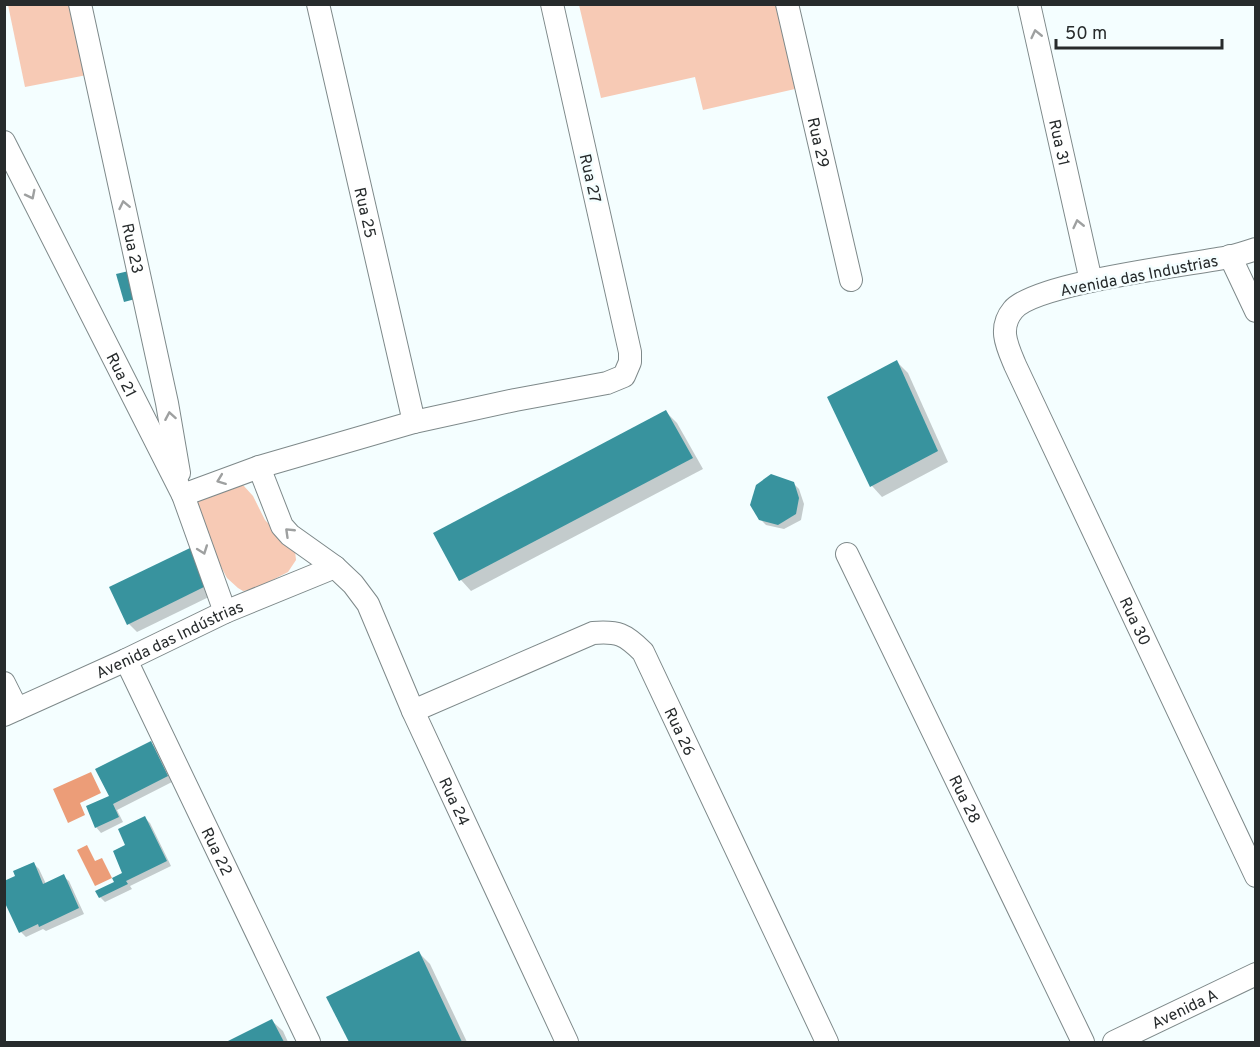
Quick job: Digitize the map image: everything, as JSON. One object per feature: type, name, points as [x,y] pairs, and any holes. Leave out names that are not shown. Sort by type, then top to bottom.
[{"type":"street","name":"Rua 23","points":[[80,4],[167,403],[183,495]]},
{"type":"street","name":"Rua 25","points":[[318,4],[414,422]]},
{"type":"street","name":"Rua 27","points":[[414,422],[618,380],[628,371],[630,352],[552,4]]},
{"type":"street","name":"Rua 29","points":[[788,4],[851,280]]},
{"type":"street","name":"Rua 31","points":[[1029,4],[1091,281]]},
{"type":"street","name":"Rua 21","points":[[4,142],[183,495],[225,612]]},
{"type":"street","name":"Avenida das Industrias","points":[[1015,365],[1004,331],[1006,320],[1014,308],[1028,298],[1091,281],[1230,256],[1256,249]]},
{"type":"street","points":[[1230,256],[1256,311]]},
{"type":"street","name":"Rua 30","points":[[1015,365],[1256,876]]},
{"type":"street","points":[[183,495],[260,466],[414,422]]},
{"type":"street","name":"Rua 24","points":[[260,466],[282,526],[290,535],[335,567],[368,604],[412,711],[567,1042]]},
{"type":"street","name":"Rua 28","points":[[847,554],[1083,1042]]},
{"type":"street","name":"Avenida das Indústrias","points":[[11,712],[225,612],[335,567]]},
{"type":"street","name":"Rua 26","points":[[412,711],[593,633],[613,632],[629,638],[644,652],[827,1042]]},
{"type":"street","name":"Rua 22","points":[[126,660],[309,1042]]},
{"type":"street","points":[[4,683],[11,712]]},
{"type":"street","name":"Avenida A","points":[[1114,1042],[1256,974]]},
{"type":"shaded area","points":[[8,5],[73,5],[87,75],[25,87]]},
{"type":"shaded area","points":[[579,5],[776,5],[795,89],[703,110],[695,77],[601,98]]},
{"type":"shaded area","points":[[243,485],[253,496],[265,520],[295,551],[296,560],[288,572],[255,589],[243,591],[227,578],[195,518],[196,500]]},
{"type":"shaded area","points":[[91,772],[101,793],[80,803],[85,815],[68,823],[53,789]]},
{"type":"shaded area","points":[[87,845],[95,861],[102,858],[112,878],[95,886],[77,850]]},
{"type":"building","points":[[133,270],[139,298],[124,302],[116,274]]},
{"type":"building","points":[[897,360],[938,451],[870,487],[827,397]]},
{"type":"building","points":[[666,410],[693,458],[459,581],[433,533]]},
{"type":"building","points":[[771,474],[794,482],[799,498],[796,514],[778,525],[759,520],[750,505],[756,485]]},
{"type":"building","points":[[190,548],[208,585],[127,625],[109,587]]},
{"type":"building","points":[[151,741],[168,776],[113,804],[119,817],[95,828],[86,806],[109,796],[95,769]]},
{"type":"building","points":[[145,816],[167,861],[126,881],[128,884],[99,898],[95,891],[114,882],[112,878],[122,873],[113,851],[125,845],[118,829]]},
{"type":"building","points":[[34,862],[43,884],[64,874],[79,908],[39,927],[38,924],[19,933],[4,901],[4,881],[15,876],[13,871]]},
{"type":"building","points":[[419,951],[462,1042],[349,1042],[326,997]]},
{"type":"building","points":[[272,1019],[284,1042],[226,1042]]}]
